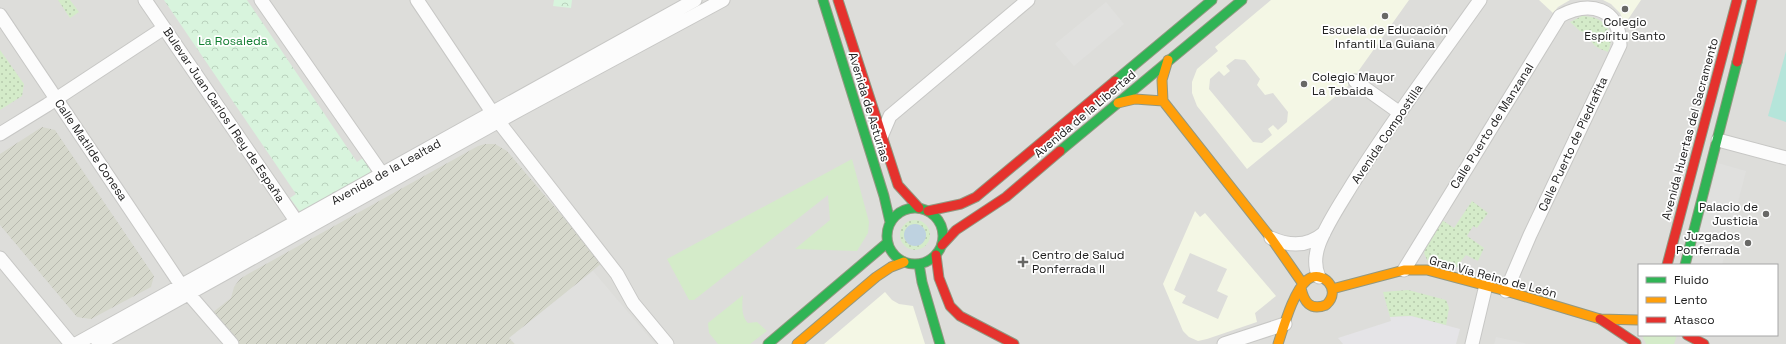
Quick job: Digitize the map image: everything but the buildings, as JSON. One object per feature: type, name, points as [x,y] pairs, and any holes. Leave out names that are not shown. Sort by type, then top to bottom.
[{"type":"main road","name":"Avenida de Asturias","points":[[823,0],[884,196],[890,222]]},
{"type":"main road","name":"Avenida de Asturias","points":[[838,0],[881,137],[898,185],[923,209]]},
{"type":"main road","name":"Avenida de la Libertad","points":[[923,209],[961,204],[976,197],[1212,0]]},
{"type":"main road","name":"Avenida de la Libertad","points":[[942,245],[956,230],[1006,196],[1168,59],[1242,0]]},
{"type":"main road","name":"Avenida Huertas del Sacramento","points":[[1667,264],[1737,0]]},
{"type":"main road","points":[[1685,264],[1718,140],[1752,0]]},
{"type":"main road","points":[[1168,59],[1161,77],[1160,88],[1163,101],[1271,238],[1308,282]]},
{"type":"main road","points":[[1116,104],[1136,98],[1163,101]]},
{"type":"main road","points":[[905,209],[923,209],[933,214],[941,225],[943,232],[942,245],[936,255],[931,259],[919,264],[904,262],[896,258],[890,251],[887,243],[886,236],[890,222],[899,212],[905,209]]},
{"type":"main road","points":[[768,344],[887,243]]},
{"type":"main road","points":[[936,255],[939,278],[950,306],[960,316],[1014,344]]},
{"type":"main road","points":[[797,344],[876,277],[891,267],[904,262]]},
{"type":"main road","points":[[919,264],[922,282],[940,344]]},
{"type":"main road","name":"Gran Vía Reino de León","points":[[1332,289],[1404,270],[1427,270],[1506,290],[1600,319],[1638,319]]},
{"type":"main road","points":[[1308,282],[1327,281],[1332,289],[1331,298],[1325,305],[1309,315]]},
{"type":"main road","points":[[1308,282],[1303,299],[1312,307],[1325,305]]},
{"type":"main road","points":[[1278,344],[1291,322],[1308,282]]},
{"type":"main road","name":"Gran Vía Reino de León","points":[[1600,319],[1636,344]]},
{"type":"main road","points":[[1636,344],[1634,330],[1638,319]]},
{"type":"main road","points":[[1690,336],[1704,344]]},
{"type":"street","name":"Bulevar Juan Carlos I Rey de España","points":[[145,0],[299,226]]},
{"type":"street","points":[[261,0],[385,178]]},
{"type":"street","points":[[417,0],[495,117],[617,274],[633,303],[667,344]]},
{"type":"street","name":"Avenida de la Lealtad","points":[[76,344],[185,289],[299,226],[495,117],[695,0]]},
{"type":"street","name":"Avenida de la Lealtad","points":[[495,117],[723,0]]},
{"type":"street","points":[[881,137],[890,116],[1028,0]]},
{"type":"street","name":"Avenida Compostilla","points":[[1308,282],[1315,269],[1318,246],[1324,233],[1366,163],[1480,0]]},
{"type":"street","name":"Calle Puerto de Manzanal","points":[[1404,270],[1560,16],[1566,11],[1582,5],[1596,5]]},
{"type":"street","name":"Calle Puerto de Piedrafita","points":[[1506,290],[1530,234],[1620,45],[1620,34],[1612,16],[1604,8],[1596,5]]},
{"type":"street","name":"Calle Matilde Conesa","points":[[0,15],[185,289],[232,344]]},
{"type":"street","points":[[0,134],[164,28]]},
{"type":"street","points":[[1355,81],[1400,113]]},
{"type":"street","points":[[871,105],[881,111],[886,111],[903,105]]},
{"type":"street","points":[[1718,140],[1786,158]]},
{"type":"street","points":[[1271,238],[1288,244],[1296,244],[1309,242],[1318,238],[1324,233]]},
{"type":"street","points":[[0,258],[71,344]]},
{"type":"street","points":[[1472,344],[1486,285]]},
{"type":"street","name":"Avenida de la Lealtad","points":[[98,344],[185,289]]},
{"type":"street","points":[[1224,344],[1291,322]]},
{"type":"street","points":[[1258,333],[1265,335],[1273,344]]},
{"type":"shaded area","points":[[0,0],[1786,0],[1786,344],[0,344]]},
{"type":"shaded area","name":"Colegio Mayor La Tebaida","points":[[1271,0],[1409,0],[1347,87],[1247,169],[1197,106],[1192,93],[1192,82],[1197,69],[1218,51],[1215,47]],"holes":[[[1235,59],[1245,60],[1260,79],[1257,85],[1265,95],[1273,93],[1288,112],[1287,122],[1278,130],[1273,125],[1268,129],[1272,135],[1262,143],[1253,142],[1209,89],[1210,79],[1219,71],[1224,76],[1230,71],[1226,66]]]},
{"type":"shaded area","name":"Colegio Espíritu Santo","points":[[1539,0],[1570,0],[1558,7],[1553,13]]},
{"type":"shaded area","name":"Colegio Espíritu Santo","points":[[1603,0],[1641,0],[1625,24],[1620,13],[1611,4]]},
{"type":"shaded area","points":[[1106,2],[1124,24],[1074,66],[1055,44]]},
{"type":"shaded area","points":[[1786,51],[1786,122],[1768,116]]},
{"type":"shaded area","points":[[42,127],[55,130],[154,276],[151,287],[91,319],[77,317],[0,225],[0,154]]},
{"type":"shaded area","points":[[495,144],[507,151],[602,263],[510,338],[515,344],[238,344],[212,313],[231,298],[234,287],[240,279],[248,274],[478,146]]},
{"type":"shaded area","points":[[1718,163],[1746,171],[1722,264],[1691,264]]},
{"type":"shaded area","points":[[1195,211],[1200,217],[1205,213],[1276,296],[1255,313],[1257,322],[1198,341],[1189,337],[1183,331],[1163,284]],"holes":[[[1190,253],[1227,269],[1217,291],[1228,296],[1218,319],[1182,303],[1186,296],[1174,290]]]},
{"type":"shaded area","points":[[915,224],[919,225],[925,231],[925,239],[919,245],[915,246],[911,245],[905,239],[904,235],[905,231],[911,225]]},
{"type":"shaded area","points":[[593,271],[655,344],[515,344],[509,338]]},
{"type":"shaded area","points":[[885,292],[892,300],[899,304],[913,306],[925,344],[824,344]]},
{"type":"shaded area","points":[[1411,316],[1460,329],[1456,344],[1343,344],[1338,338],[1391,321],[1390,317]]},
{"type":"shaded area","points":[[1496,337],[1528,344],[1494,344]]},
{"type":"green space","points":[[58,0],[70,0],[79,12],[70,18]]},
{"type":"green space","name":"La Rosaleda","points":[[164,0],[247,0],[357,162],[363,158],[369,166],[371,174],[301,213],[290,198],[296,194]]},
{"type":"green space","points":[[554,0],[572,0],[571,8],[553,6]]},
{"type":"green space","points":[[1582,16],[1596,19],[1606,26],[1611,37],[1608,52],[1595,46],[1588,34],[1580,31],[1570,22]]},
{"type":"green space","points":[[0,50],[24,84],[22,96],[0,110]]},
{"type":"green space","points":[[852,159],[869,222],[868,233],[857,251],[795,249],[830,220],[828,195],[694,300],[689,300],[667,259]]},
{"type":"green space","points":[[1472,201],[1488,213],[1477,228],[1473,226],[1467,236],[1484,248],[1478,261],[1466,255],[1461,261],[1460,268],[1427,260],[1424,253],[1429,240],[1442,220],[1454,228]]},
{"type":"green space","points":[[915,220],[926,224],[930,235],[926,246],[915,250],[904,246],[900,235],[904,224]]},
{"type":"green space","points":[[1408,290],[1446,300],[1449,308],[1446,325],[1411,316],[1390,317],[1383,292]]},
{"type":"green space","points":[[743,295],[742,310],[748,323],[757,322],[767,331],[750,344],[718,344],[709,333],[708,323]]},
{"type":"green space","points":[[1642,336],[1677,336],[1674,344],[1646,344]]},
{"type":"traffic: fast","points":[[823,0],[884,196],[890,222]]},
{"type":"traffic: fast","points":[[1115,81],[1212,0]]},
{"type":"traffic: fast","points":[[1060,151],[1242,0]]},
{"type":"traffic: fast","points":[[1685,264],[1737,62]]},
{"type":"traffic: fast","points":[[909,208],[921,208],[931,212],[939,220],[943,230],[943,236],[943,242],[939,252],[931,260],[921,264],[909,264],[899,260],[891,252],[887,242],[887,230],[891,220],[899,212],[909,208]]},
{"type":"traffic: fast","points":[[768,344],[887,243]]},
{"type":"traffic: fast","points":[[919,264],[922,282],[940,344]]},
{"type":"traffic: slow","points":[[1168,60],[1162,80],[1163,101],[1271,238],[1303,284]]},
{"type":"traffic: slow","points":[[1118,103],[1135,99],[1163,101]]},
{"type":"traffic: slow","points":[[797,344],[876,277],[891,267],[904,262]]},
{"type":"traffic: slow","points":[[1332,289],[1404,270],[1427,270],[1506,291],[1600,319],[1638,320]]},
{"type":"traffic: slow","points":[[1278,344],[1293,301],[1302,285],[1307,280],[1313,277],[1319,277],[1328,282],[1331,287],[1331,299],[1326,305],[1320,307],[1312,306],[1306,301],[1301,288]]},
{"type":"traffic: jam","points":[[838,0],[898,185],[919,208]]},
{"type":"traffic: jam","points":[[1667,264],[1737,0]]},
{"type":"traffic: jam","points":[[1737,62],[1752,0]]},
{"type":"traffic: jam","points":[[928,211],[961,204],[976,197],[1115,81]]},
{"type":"traffic: jam","points":[[942,245],[956,230],[1006,197],[1060,151]]},
{"type":"traffic: jam","points":[[936,255],[939,278],[950,306],[960,316],[1014,344]]},
{"type":"traffic: jam","points":[[1600,319],[1636,343]]},
{"type":"traffic: jam","points":[[1689,336],[1704,344]]},
{"type":"place","name":"Colegio Espíritu Santo","points":[[1625,9]]},
{"type":"place","name":"Escuela de Educación Infantil La Guiana","points":[[1385,16]]},
{"type":"place","name":"Colegio Mayor La Tebaida","points":[[1304,84]]},
{"type":"place","name":"Palacio de Justicia","points":[[1766,214]]},
{"type":"place","name":"Juzgados Ponferrada","points":[[1748,243]]},
{"type":"place","name":"Centro de Salud Ponferrada II","points":[[1023,262]]}]
